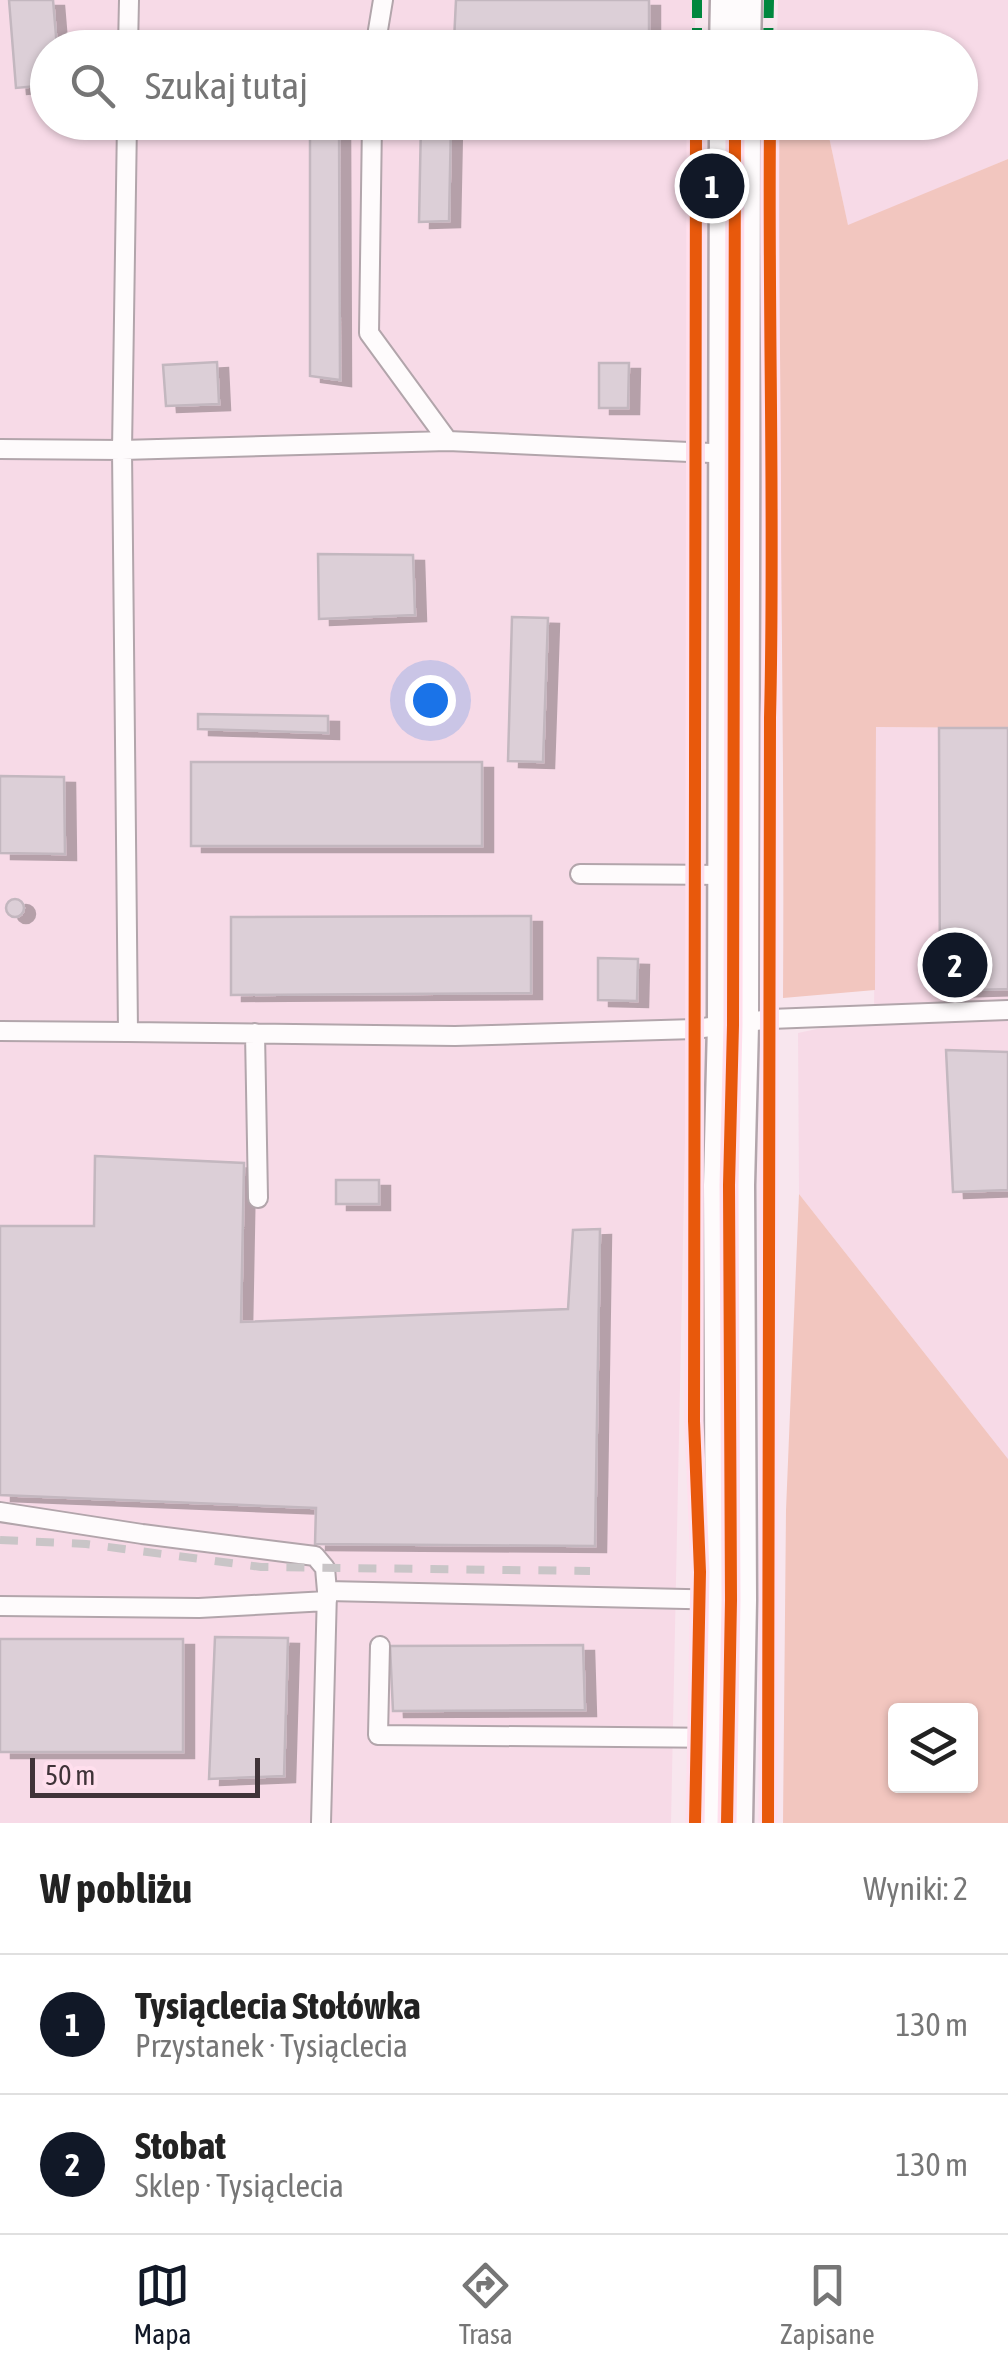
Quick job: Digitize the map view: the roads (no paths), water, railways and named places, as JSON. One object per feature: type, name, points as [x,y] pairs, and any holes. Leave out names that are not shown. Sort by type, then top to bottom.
[{"type":"street","points":[[736,0],[736,30]]},
{"type":"street","points":[[727,1823],[735,140]]},
{"type":"lane","points":[[128,30],[129,0]]},
{"type":"lane","points":[[379,30],[383,0]]},
{"type":"lane","points":[[127,140],[122,450],[128,1032]]},
{"type":"lane","points":[[372,140],[369,333],[448,442]]},
{"type":"lane","points":[[0,449],[448,442],[733,454]]},
{"type":"lane","points":[[580,874],[733,875]]},
{"type":"lane","points":[[0,1031],[455,1036],[733,1025],[770,1018],[1008,1010]]},
{"type":"lane","points":[[255,1034],[258,1198]]},
{"type":"lane","points":[[0,1512],[316,1556],[325,1568],[327,1596],[321,1823]]},
{"type":"lane","points":[[0,1606],[200,1608],[327,1596],[730,1600]]},
{"type":"lane","points":[[380,1646],[378,1735],[728,1738]]},
{"type":"railway","points":[[0,1540],[86,1544],[261,1567],[590,1571]]},
{"type":"place","name":"Tysiąclecia Stołówka","points":[[712,186]]},
{"type":"place","name":"Stobat","points":[[955,965]]}]
